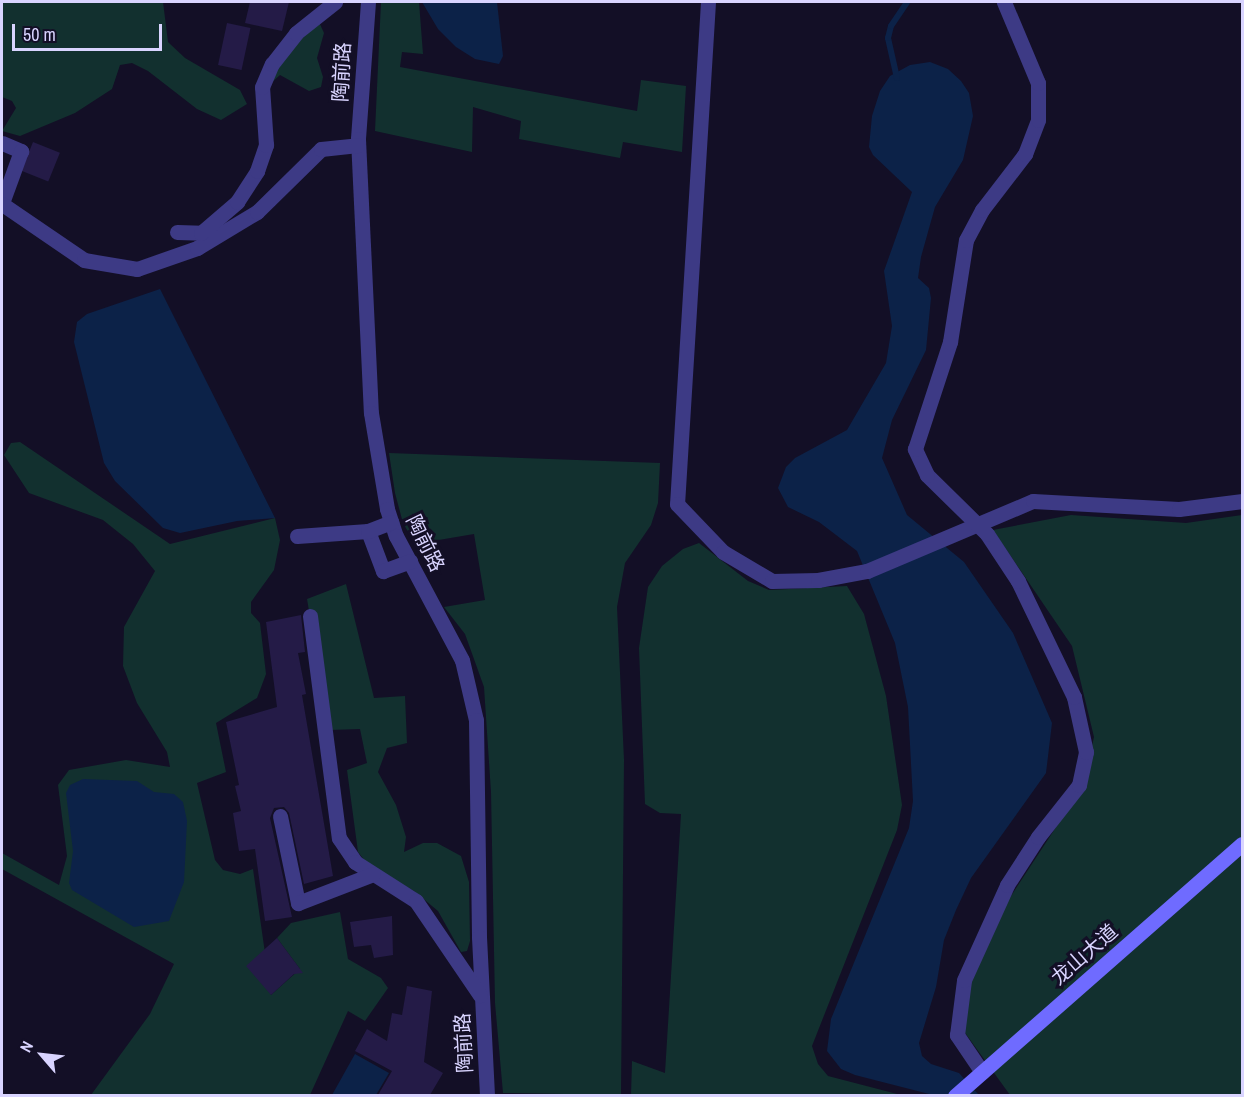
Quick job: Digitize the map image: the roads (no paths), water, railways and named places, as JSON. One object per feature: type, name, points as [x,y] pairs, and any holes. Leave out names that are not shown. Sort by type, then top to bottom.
[{"type":"main road","name":"龙山大道","points":[[955,1095],[1242,844]]},
{"type":"street","points":[[195,241],[201,232],[226,213],[257,171],[266,145],[262,87],[272,64],[296,33],[335,2]]},
{"type":"street","name":"陶前路","points":[[368,2],[358,145],[371,413],[377,469],[391,522],[462,660],[476,720],[481,998],[487,1095]]},
{"type":"street","points":[[708,2],[677,504],[723,552],[772,581],[818,580],[867,571],[1033,501],[1179,509],[1242,501]]},
{"type":"street","points":[[981,1072],[957,1035],[964,980],[1007,885],[1038,837],[1079,785],[1086,752],[1079,711],[1050,645],[1008,563],[972,527],[927,475],[915,449],[950,342],[966,240],[982,210],[1025,154],[1038,120],[1035,73],[1004,2]]},
{"type":"street","points":[[2,143],[21,151],[2,204],[84,260],[137,269],[257,212],[321,149],[358,145]]},
{"type":"street","points":[[177,232],[195,241]]},
{"type":"street","points":[[297,536],[368,531],[391,522]]},
{"type":"street","points":[[368,531],[383,571],[410,561]]},
{"type":"street","points":[[310,616],[339,838],[355,862],[416,901],[481,998]]},
{"type":"street","points":[[280,816],[297,903],[373,874]]},
{"type":"water","points":[[422,2],[497,2],[503,56],[499,64],[475,59],[456,47],[438,29]]},
{"type":"water","points":[[930,62],[948,69],[961,81],[969,93],[973,116],[963,160],[935,207],[921,257],[918,278],[929,288],[931,298],[926,350],[892,420],[882,458],[907,515],[964,562],[1013,633],[1052,723],[1046,773],[971,878],[956,910],[944,940],[936,987],[919,1043],[922,1056],[931,1064],[959,1073],[979,1095],[933,1095],[855,1075],[841,1069],[827,1051],[831,1019],[909,828],[913,801],[908,707],[895,643],[857,551],[819,522],[788,507],[778,488],[786,467],[795,458],[847,430],[886,363],[892,326],[884,271],[912,192],[873,155],[869,147],[872,116],[880,91],[890,76],[910,65]]},
{"type":"water","points":[[160,289],[275,518],[237,521],[180,533],[163,528],[115,481],[104,463],[74,342],[77,322],[87,314]]},
{"type":"water","points":[[83,779],[137,781],[154,792],[174,794],[183,802],[187,821],[184,882],[169,921],[134,927],[72,890],[69,883],[73,851],[66,793],[70,785]]},
{"type":"water","points":[[355,1054],[389,1073],[376,1095],[332,1095]]},
{"type":"waterway","points":[[897,78],[888,38],[891,26],[907,2]]}]
